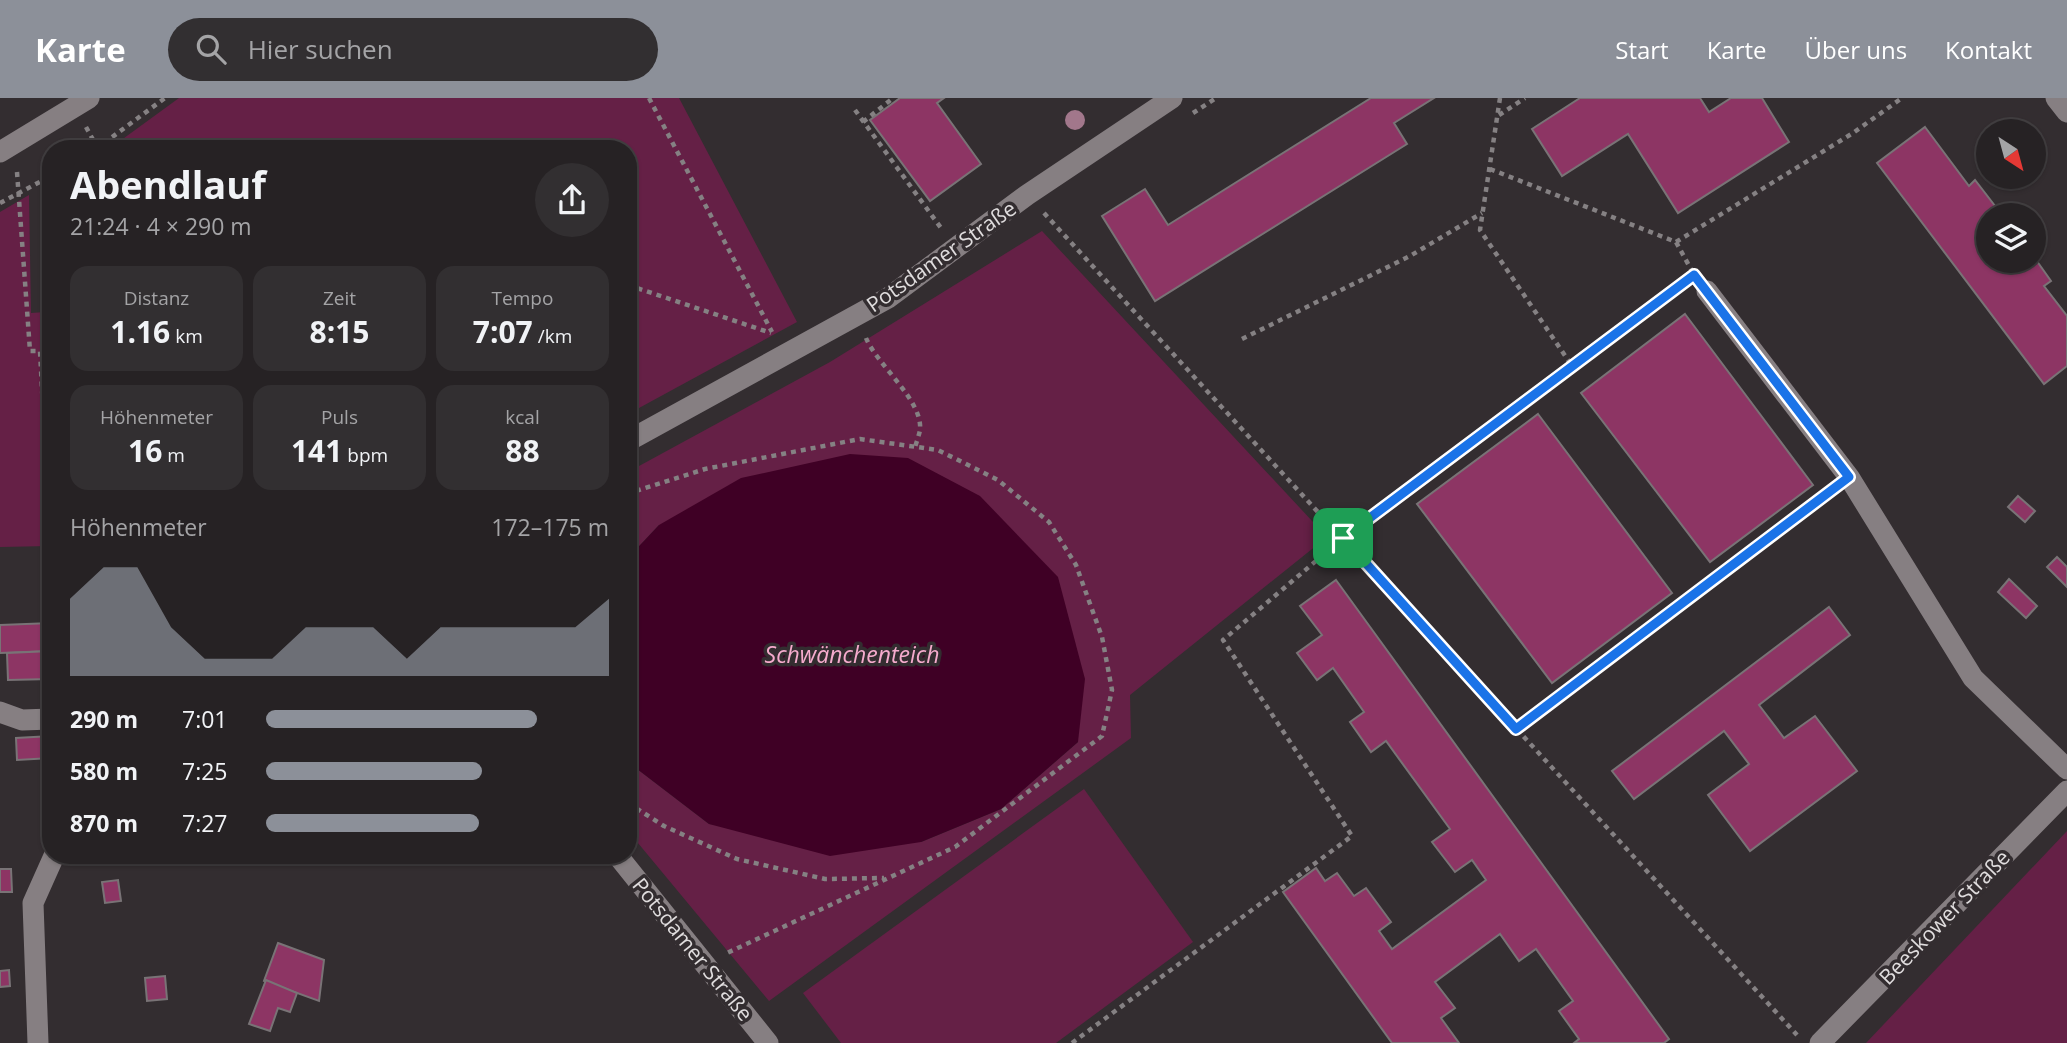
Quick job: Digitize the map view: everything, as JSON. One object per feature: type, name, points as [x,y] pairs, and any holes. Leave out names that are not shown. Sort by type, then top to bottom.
[{"type":"street","points":[[8,148],[89,98]]},
{"type":"street","name":"Potsdamer Straße","points":[[637,436],[888,298],[1027,195],[1172,98]]},
{"type":"street","points":[[2056,98],[2067,112]]},
{"type":"street","points":[[1701,283],[1849,477],[1973,678],[2067,769]]},
{"type":"street","points":[[0,712],[22,720],[42,719]]},
{"type":"street","name":"Beeskower Straße","points":[[1820,1043],[2067,792]]},
{"type":"street","points":[[38,1043],[33,903],[50,864]]},
{"type":"street","name":"Potsdamer Straße","points":[[624,864],[768,1043]]},
{"type":"path","points":[[108,140],[165,98]]},
{"type":"path","points":[[649,98],[772,333]]},
{"type":"path","points":[[863,122],[893,98]]},
{"type":"path","points":[[1500,98],[1480,230],[1572,366]]},
{"type":"path","points":[[1499,115],[1525,98]]},
{"type":"path","points":[[1676,242],[1853,133],[1902,98]]},
{"type":"path","points":[[855,110],[925,206]]},
{"type":"path","points":[[8,148],[19,195],[30,351],[40,351],[42,390]]},
{"type":"path","points":[[1072,1043],[1352,836],[1223,640],[1343,538],[1572,366],[1701,283],[1676,242],[1490,169]]},
{"type":"path","points":[[0,203],[40,182]]},
{"type":"path","points":[[1027,195],[1804,1043]]},
{"type":"path","points":[[1242,339],[1410,256],[1483,213]]},
{"type":"path","points":[[637,288],[805,344]]},
{"type":"path","points":[[857,315],[871,349],[898,382],[912,405],[920,428],[915,447]]},
{"type":"path","points":[[637,492],[705,469],[860,439],[938,450],[998,480],[1049,522],[1076,565],[1102,637],[1112,690],[1102,736],[955,847],[704,964]]},
{"type":"path","points":[[1516,729],[1849,477]]},
{"type":"path","points":[[637,809],[664,826],[737,859],[825,879],[887,878]]},
{"type":"shaded area","points":[[179,98],[679,98],[797,322],[637,409],[637,140],[121,140]]},
{"type":"shaded area","points":[[29,195],[31,313],[42,312],[42,546],[0,547],[0,212]]},
{"type":"shaded area","points":[[1042,231],[1327,537],[1130,695],[1131,738],[769,1001],[637,842],[637,769],[709,824],[921,842],[1001,809],[1078,742],[659,525],[637,548],[637,467],[830,362]]},
{"type":"shaded area","points":[[1084,789],[1193,942],[1056,1043],[841,1043],[803,993]]},
{"type":"shaded area","points":[[2067,831],[2067,1043],[1866,1043]]},
{"type":"water","name":"Schwänchenteich","points":[[850,454],[908,458],[980,496],[1058,577],[1085,679],[1078,742],[1001,809],[921,842],[830,856],[709,824],[637,769],[637,548],[659,525],[741,478]]},
{"type":"building","points":[[900,98],[944,98],[937,103],[981,164],[930,201],[870,120]]},
{"type":"building","points":[[1371,98],[1434,98],[1394,123],[1407,144],[1155,301],[1102,216],[1145,189],[1168,225]]},
{"type":"building","points":[[1580,98],[1700,98],[1709,112],[1731,98],[1762,98],[1789,142],[1678,213],[1628,134],[1562,176],[1532,129]]},
{"type":"building","points":[[1925,127],[1969,186],[1975,180],[1976,189],[1982,189],[1993,203],[1976,203],[1976,273],[2045,273],[2051,281],[2044,286],[2067,316],[2067,366],[2044,384],[1877,163]]},
{"type":"building","points":[[1685,314],[1813,485],[1710,562],[1581,393]]},
{"type":"building","points":[[1538,414],[1672,593],[1552,683],[1417,504]]},
{"type":"building","points":[[2018,496],[2035,511],[2025,522],[2008,507]]},
{"type":"building","points":[[2057,557],[2067,567],[2067,587],[2047,567]]},
{"type":"building","points":[[2009,579],[2037,606],[2026,618],[1998,592]]},
{"type":"building","points":[[1336,580],[1669,1039],[1664,1043],[1574,1043],[1579,1039],[1559,1011],[1573,1001],[1536,949],[1519,961],[1500,934],[1435,982],[1455,1008],[1441,1018],[1459,1043],[1392,1043],[1283,892],[1316,868],[1325,881],[1337,873],[1354,896],[1366,888],[1391,922],[1379,931],[1392,949],[1486,880],[1472,860],[1455,872],[1432,842],[1450,829],[1386,741],[1371,752],[1350,722],[1364,712],[1333,668],[1317,680],[1297,653],[1322,635],[1300,606]]},
{"type":"building","points":[[1829,607],[1850,635],[1759,705],[1784,738],[1815,716],[1857,771],[1750,851],[1708,795],[1749,764],[1724,731],[1634,799],[1612,771]]},
{"type":"building","points":[[42,623],[42,651],[0,653],[0,625]]},
{"type":"building","points":[[42,651],[42,679],[8,680],[7,653]]},
{"type":"building","points":[[42,737],[42,759],[17,760],[16,738]]},
{"type":"building","points":[[0,869],[11,869],[12,892],[0,892]]},
{"type":"building","points":[[118,880],[121,901],[105,903],[102,882]]},
{"type":"building","points":[[278,943],[324,960],[319,1001],[264,981]]},
{"type":"building","points":[[9,970],[10,986],[0,987],[0,971]]},
{"type":"building","points":[[165,976],[167,999],[147,1001],[145,978]]},
{"type":"building","points":[[266,980],[297,993],[290,1012],[278,1008],[270,1031],[249,1024]]},
{"type":"route","points":[[1694,275],[1849,477],[1516,729],[1343,538],[1694,275]]}]
